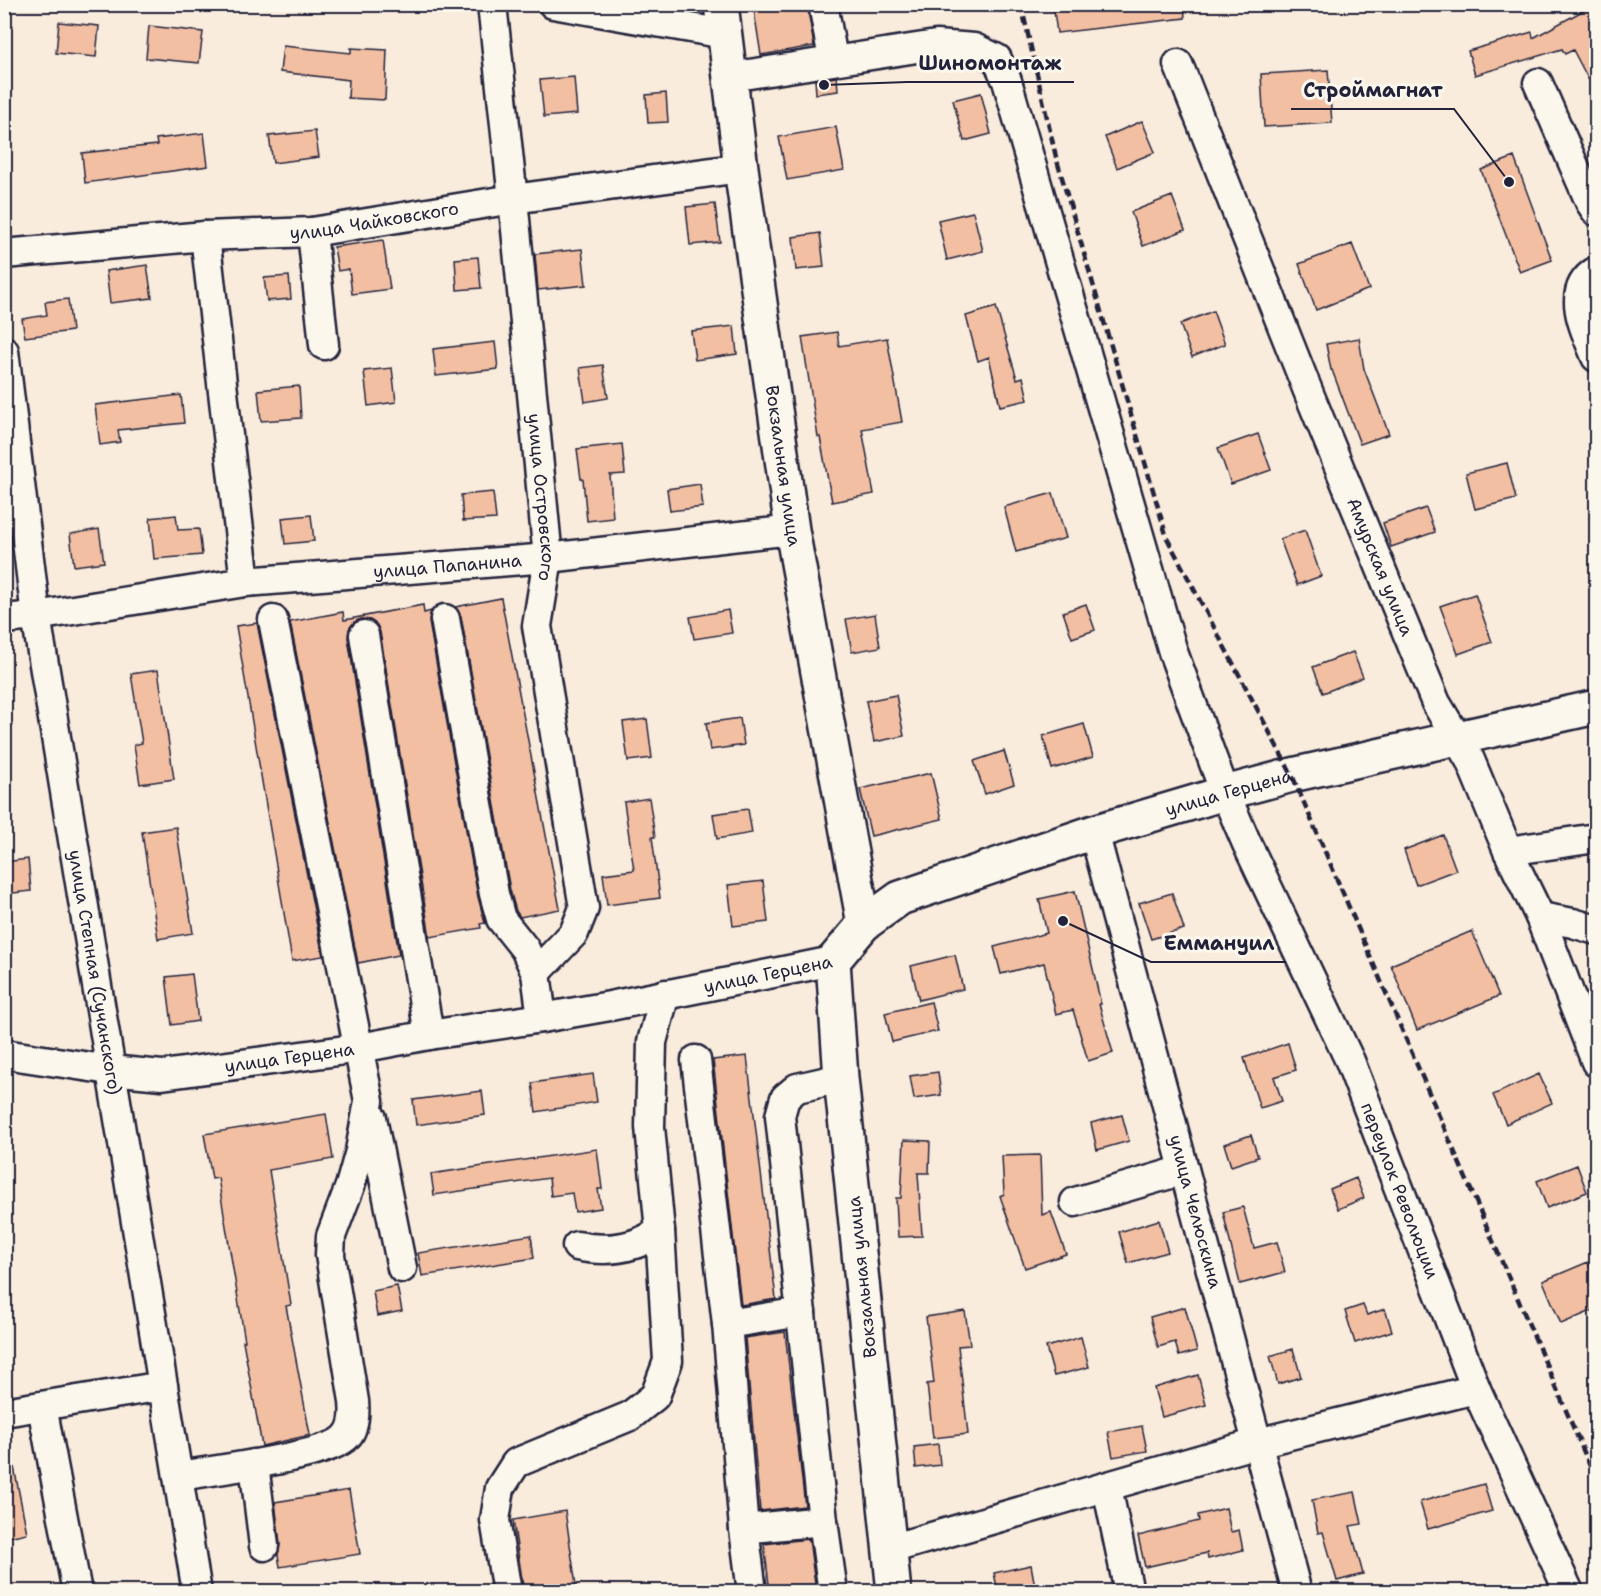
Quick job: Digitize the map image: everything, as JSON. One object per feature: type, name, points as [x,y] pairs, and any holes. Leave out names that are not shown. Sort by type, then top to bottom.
[{"type":"main road","name":"Вокзальная улица","points":[[723,19],[741,168],[792,530],[864,924]]},
{"type":"main road","name":"улица Герцена","points":[[833,961],[864,924],[900,898],[1094,832],[1292,775],[1596,707]]},
{"type":"main road","name":"Вокзальная улица","points":[[833,961],[841,1078],[894,1592]]},
{"type":"street","name":"улица Островского","points":[[492,4],[548,558],[537,626],[584,909],[574,933],[536,972]]},
{"type":"street","points":[[553,4],[723,19]]},
{"type":"street","points":[[823,4],[833,59]]},
{"type":"street","name":"переулок Революции","points":[[730,77],[833,59],[936,45],[974,48],[997,59],[1007,81],[1173,652],[1225,793],[1246,844],[1350,1061],[1476,1389],[1569,1592]]},
{"type":"street","name":"Амурская улица","points":[[1178,64],[1436,703],[1470,760],[1508,851],[1589,1025],[1596,1062]]},
{"type":"street","points":[[1538,83],[1596,211]]},
{"type":"street","name":"улица Чайковского","points":[[4,254],[205,236],[312,232],[513,199],[741,168]]},
{"type":"street","points":[[312,232],[324,345]]},
{"type":"street","points":[[205,236],[244,582]]},
{"type":"street","points":[[1596,271],[1586,277],[1578,293],[1584,328],[1596,357]]},
{"type":"street","name":"улица Степная (Сучанского)","points":[[4,351],[36,616],[179,1476],[196,1592]]},
{"type":"street","name":"улица Папанина","points":[[4,619],[36,616],[244,582],[548,558],[792,530]]},
{"type":"street","points":[[445,619],[494,894],[501,919],[525,949],[536,972],[542,1018]]},
{"type":"street","points":[[273,620],[402,1268]]},
{"type":"street","points":[[364,635],[429,1035]]},
{"type":"street","name":"улица Челюскина","points":[[1094,832],[1297,1592]]},
{"type":"street","points":[[1508,851],[1596,838]]},
{"type":"street","points":[[1540,917],[1596,930]]},
{"type":"street","name":"улица Герцена","points":[[4,1054],[110,1070],[162,1075],[360,1048],[542,1018],[833,961]]},
{"type":"street","points":[[507,1592],[495,1520],[500,1488],[516,1463],[630,1416],[655,1396],[668,1361],[660,1231],[650,1127],[652,1042],[664,994]]},
{"type":"street","points":[[696,1060],[727,1324],[744,1529],[752,1592]]},
{"type":"street","points":[[833,1592],[780,1116],[785,1098],[797,1088],[841,1078]]},
{"type":"street","points":[[179,1476],[254,1464],[335,1446],[348,1435],[355,1418],[354,1401],[330,1255],[331,1236],[350,1186],[360,1151],[369,1101]]},
{"type":"street","points":[[1075,1202],[1184,1170]]},
{"type":"street","points":[[577,1246],[594,1250],[617,1249],[647,1240],[660,1231]]},
{"type":"street","points":[[727,1324],[801,1312]]},
{"type":"street","points":[[4,1412],[164,1386]]},
{"type":"street","points":[[890,1549],[1257,1443],[1476,1389]]},
{"type":"street","points":[[42,1406],[77,1592]]},
{"type":"street","points":[[254,1464],[264,1546]]},
{"type":"street","points":[[1107,1487],[1129,1592]]},
{"type":"street","points":[[744,1529],[824,1521]]},
{"type":"building","points":[[753,4],[807,4],[814,46],[761,55]]},
{"type":"building","points":[[1053,4],[1184,4],[1185,18],[1057,33]]},
{"type":"building","points":[[1595,4],[1596,94],[1573,50],[1565,54],[1562,49],[1475,75],[1468,51],[1532,32],[1533,38]]},
{"type":"building","points":[[59,22],[99,26],[96,57],[56,53]]},
{"type":"building","points":[[149,26],[203,32],[199,63],[146,58]]},
{"type":"building","points":[[283,46],[351,53],[351,48],[387,50],[385,100],[348,98],[349,80],[280,72]]},
{"type":"building","points":[[1328,70],[1332,123],[1264,127],[1261,74]]},
{"type":"building","points":[[574,77],[577,114],[544,117],[540,80]]},
{"type":"building","points":[[837,77],[838,91],[816,94],[815,80]]},
{"type":"building","points":[[666,93],[668,122],[648,123],[646,95]]},
{"type":"building","points":[[981,93],[991,134],[964,141],[953,100]]},
{"type":"building","points":[[1142,121],[1155,152],[1117,168],[1105,137]]},
{"type":"building","points":[[836,127],[844,170],[787,180],[779,137]]},
{"type":"building","points":[[315,131],[319,157],[273,163],[269,136]]},
{"type":"building","points":[[204,133],[208,166],[85,183],[82,153],[157,145],[156,139]]},
{"type":"building","points":[[1514,157],[1552,260],[1520,272],[1481,170]]},
{"type":"building","points":[[1172,196],[1185,230],[1143,246],[1131,212]]},
{"type":"building","points":[[715,204],[720,242],[690,245],[686,207]]},
{"type":"building","points":[[973,212],[983,251],[947,260],[938,220]]},
{"type":"building","points":[[820,233],[824,267],[796,270],[793,237]]},
{"type":"building","points":[[383,240],[390,289],[352,294],[349,269],[338,271],[334,247]]},
{"type":"building","points":[[1352,244],[1369,289],[1316,310],[1299,264]]},
{"type":"building","points":[[582,249],[586,285],[538,290],[535,254]]},
{"type":"building","points":[[478,257],[481,288],[457,290],[455,259]]},
{"type":"building","points":[[147,265],[152,298],[110,303],[106,271]]},
{"type":"building","points":[[289,276],[291,299],[267,301],[264,278]]},
{"type":"building","points":[[68,299],[72,331],[25,337],[22,319],[47,315],[45,302]]},
{"type":"building","points":[[996,307],[1017,379],[1023,377],[1028,400],[1000,406],[989,357],[978,361],[966,316]]},
{"type":"building","points":[[1213,311],[1225,344],[1192,357],[1180,324]]},
{"type":"building","points":[[734,326],[737,354],[695,360],[691,331]]},
{"type":"building","points":[[837,332],[839,346],[887,338],[902,422],[862,429],[874,494],[832,502],[820,437],[818,437],[802,337]]},
{"type":"building","points":[[1359,338],[1364,369],[1389,434],[1360,444],[1331,370],[1326,344]]},
{"type":"building","points":[[495,342],[498,369],[436,376],[433,349]]},
{"type":"building","points":[[603,365],[608,398],[585,402],[580,368]]},
{"type":"building","points":[[392,368],[396,402],[368,406],[364,371]]},
{"type":"building","points":[[299,386],[301,418],[261,421],[258,390]]},
{"type":"building","points":[[181,395],[184,423],[118,430],[120,442],[100,445],[95,405]]},
{"type":"building","points":[[1258,434],[1271,470],[1231,484],[1218,448]]},
{"type":"building","points":[[622,444],[625,474],[610,475],[613,518],[587,521],[583,479],[581,479],[577,449]]},
{"type":"building","points":[[1507,463],[1516,499],[1475,509],[1466,473]]},
{"type":"building","points":[[700,484],[703,507],[670,511],[667,489]]},
{"type":"building","points":[[493,492],[496,519],[463,521],[461,495]]},
{"type":"building","points":[[1053,493],[1066,538],[1016,552],[1004,507]]},
{"type":"building","points":[[1426,508],[1435,532],[1391,547],[1383,523]]},
{"type":"building","points":[[176,515],[178,530],[199,529],[202,555],[154,559],[150,518]]},
{"type":"building","points":[[311,515],[314,541],[285,544],[282,518]]},
{"type":"building","points":[[99,529],[104,562],[74,566],[70,534]]},
{"type":"building","points":[[1305,530],[1321,576],[1297,585],[1280,539]]},
{"type":"building","points":[[1475,594],[1492,642],[1458,654],[1440,606]]},
{"type":"building","points":[[501,598],[560,909],[520,917],[510,890],[461,616],[455,607]]},
{"type":"building","points":[[1086,604],[1095,630],[1072,638],[1063,612]]},
{"type":"building","points":[[423,605],[424,613],[431,611],[429,622],[478,897],[485,923],[480,924],[481,928],[430,937],[380,632],[377,625],[370,620],[361,619],[354,622],[349,629],[348,638],[399,955],[358,963],[290,622],[343,612],[344,620]]},
{"type":"building","points":[[728,610],[732,633],[694,639],[690,617]]},
{"type":"building","points":[[875,614],[880,647],[852,652],[846,619]]},
{"type":"building","points":[[257,623],[323,956],[292,961],[236,626]]},
{"type":"building","points":[[1353,652],[1363,677],[1323,693],[1313,667]]},
{"type":"building","points":[[158,670],[174,779],[140,784],[134,745],[142,743],[131,674]]},
{"type":"building","points":[[896,695],[904,736],[874,742],[866,701]]},
{"type":"building","points":[[740,718],[744,745],[710,750],[706,723]]},
{"type":"building","points":[[647,719],[652,758],[628,761],[623,722]]},
{"type":"building","points":[[1084,724],[1093,757],[1052,769],[1043,736]]},
{"type":"building","points":[[1004,751],[1014,784],[985,794],[974,761]]},
{"type":"building","points":[[931,773],[942,819],[871,836],[860,789]]},
{"type":"building","points":[[649,798],[660,898],[607,905],[603,874],[634,870],[624,802]]},
{"type":"building","points":[[748,809],[752,833],[717,839],[713,814]]},
{"type":"building","points":[[176,827],[193,933],[158,939],[142,832]]},
{"type":"building","points":[[1443,835],[1456,870],[1416,885],[1404,850]]},
{"type":"building","points":[[28,859],[31,891],[4,894],[4,862]]},
{"type":"building","points":[[763,881],[768,922],[733,926],[728,885]]},
{"type":"building","points":[[1075,891],[1101,1004],[1099,1004],[1113,1053],[1088,1061],[1073,1010],[1056,1014],[1044,963],[1001,974],[994,947],[1047,933],[1039,899]]},
{"type":"building","points":[[1172,893],[1184,929],[1151,939],[1139,903]]},
{"type":"building","points":[[1472,931],[1499,996],[1417,1030],[1391,965]]},
{"type":"building","points":[[955,955],[963,989],[919,1000],[911,966]]},
{"type":"building","points":[[192,974],[198,1021],[172,1025],[166,977]]},
{"type":"building","points":[[931,1002],[938,1031],[892,1042],[885,1013]]},
{"type":"building","points":[[1288,1043],[1296,1070],[1274,1077],[1282,1101],[1260,1108],[1244,1058]]},
{"type":"building","points":[[747,1056],[776,1299],[741,1305],[713,1060]]},
{"type":"building","points":[[938,1072],[941,1095],[914,1099],[910,1076]]},
{"type":"building","points":[[593,1074],[597,1102],[536,1112],[532,1083]]},
{"type":"building","points":[[1539,1074],[1552,1103],[1506,1124],[1493,1095]]},
{"type":"building","points":[[482,1091],[485,1115],[416,1125],[413,1100]]},
{"type":"building","points":[[326,1114],[333,1159],[269,1170],[291,1305],[286,1306],[310,1435],[262,1446],[218,1178],[212,1179],[204,1134]]},
{"type":"building","points":[[1122,1115],[1129,1141],[1097,1150],[1091,1123]]},
{"type":"building","points":[[1251,1135],[1258,1157],[1231,1166],[1224,1144]]},
{"type":"building","points":[[904,1140],[930,1141],[929,1173],[918,1173],[922,1236],[898,1237],[896,1198],[901,1198]]},
{"type":"building","points":[[597,1149],[602,1189],[598,1189],[601,1208],[575,1212],[572,1193],[551,1196],[549,1178],[434,1195],[431,1174]]},
{"type":"building","points":[[1040,1155],[1042,1215],[1051,1212],[1066,1254],[1025,1268],[1000,1196],[1004,1194],[1002,1156]]},
{"type":"building","points":[[1577,1165],[1587,1192],[1547,1208],[1537,1181]]},
{"type":"building","points":[[1356,1178],[1364,1198],[1338,1209],[1330,1189]]},
{"type":"building","points":[[1243,1207],[1254,1248],[1277,1242],[1285,1272],[1240,1284],[1223,1212]]},
{"type":"building","points":[[1159,1220],[1168,1252],[1128,1263],[1119,1232]]},
{"type":"building","points":[[531,1235],[534,1258],[422,1276],[418,1253]]},
{"type":"building","points":[[1588,1262],[1596,1282],[1596,1309],[1561,1324],[1543,1281]]},
{"type":"building","points":[[397,1286],[402,1311],[377,1316],[373,1291]]},
{"type":"building","points":[[1363,1305],[1367,1315],[1385,1309],[1392,1331],[1355,1343],[1345,1311]]},
{"type":"building","points":[[1185,1307],[1197,1351],[1179,1356],[1175,1342],[1158,1347],[1150,1317]]},
{"type":"building","points":[[965,1311],[970,1345],[958,1346],[968,1434],[933,1438],[927,1384],[934,1383],[926,1317]]},
{"type":"building","points":[[785,1332],[805,1506],[760,1511],[745,1338]]},
{"type":"building","points":[[1081,1337],[1089,1367],[1054,1376],[1046,1347]]},
{"type":"building","points":[[1293,1349],[1301,1377],[1278,1384],[1270,1356]]},
{"type":"building","points":[[1198,1375],[1206,1405],[1162,1417],[1154,1388]]},
{"type":"building","points":[[1142,1426],[1147,1451],[1113,1457],[1108,1432]]},
{"type":"building","points":[[938,1444],[940,1465],[916,1468],[914,1447]]},
{"type":"building","points":[[14,1467],[27,1533],[4,1538],[4,1468]]},
{"type":"building","points":[[1484,1484],[1492,1511],[1428,1529],[1420,1502]]},
{"type":"building","points":[[349,1490],[360,1554],[280,1567],[275,1502]]},
{"type":"building","points":[[1355,1492],[1362,1524],[1350,1526],[1363,1574],[1337,1581],[1323,1532],[1318,1533],[1312,1500]]},
{"type":"building","points":[[1226,1508],[1231,1532],[1239,1530],[1243,1550],[1208,1559],[1207,1553],[1145,1567],[1138,1536],[1199,1521],[1198,1515]]},
{"type":"building","points":[[565,1511],[577,1592],[524,1592],[513,1520]]},
{"type":"building","points":[[809,1539],[816,1592],[770,1592],[764,1544]]},
{"type":"building","points":[[1031,1565],[1036,1592],[998,1592],[994,1573]]},
{"type":"railway","points":[[1021,4],[1056,157],[1167,538],[1292,775],[1596,1480]]},
{"type":"place","name":"Шиномонтаж","points":[[824,85]]},
{"type":"place","name":"Строймагнат","points":[[1509,182]]},
{"type":"place","name":"Еммануил","points":[[1063,921]]}]
